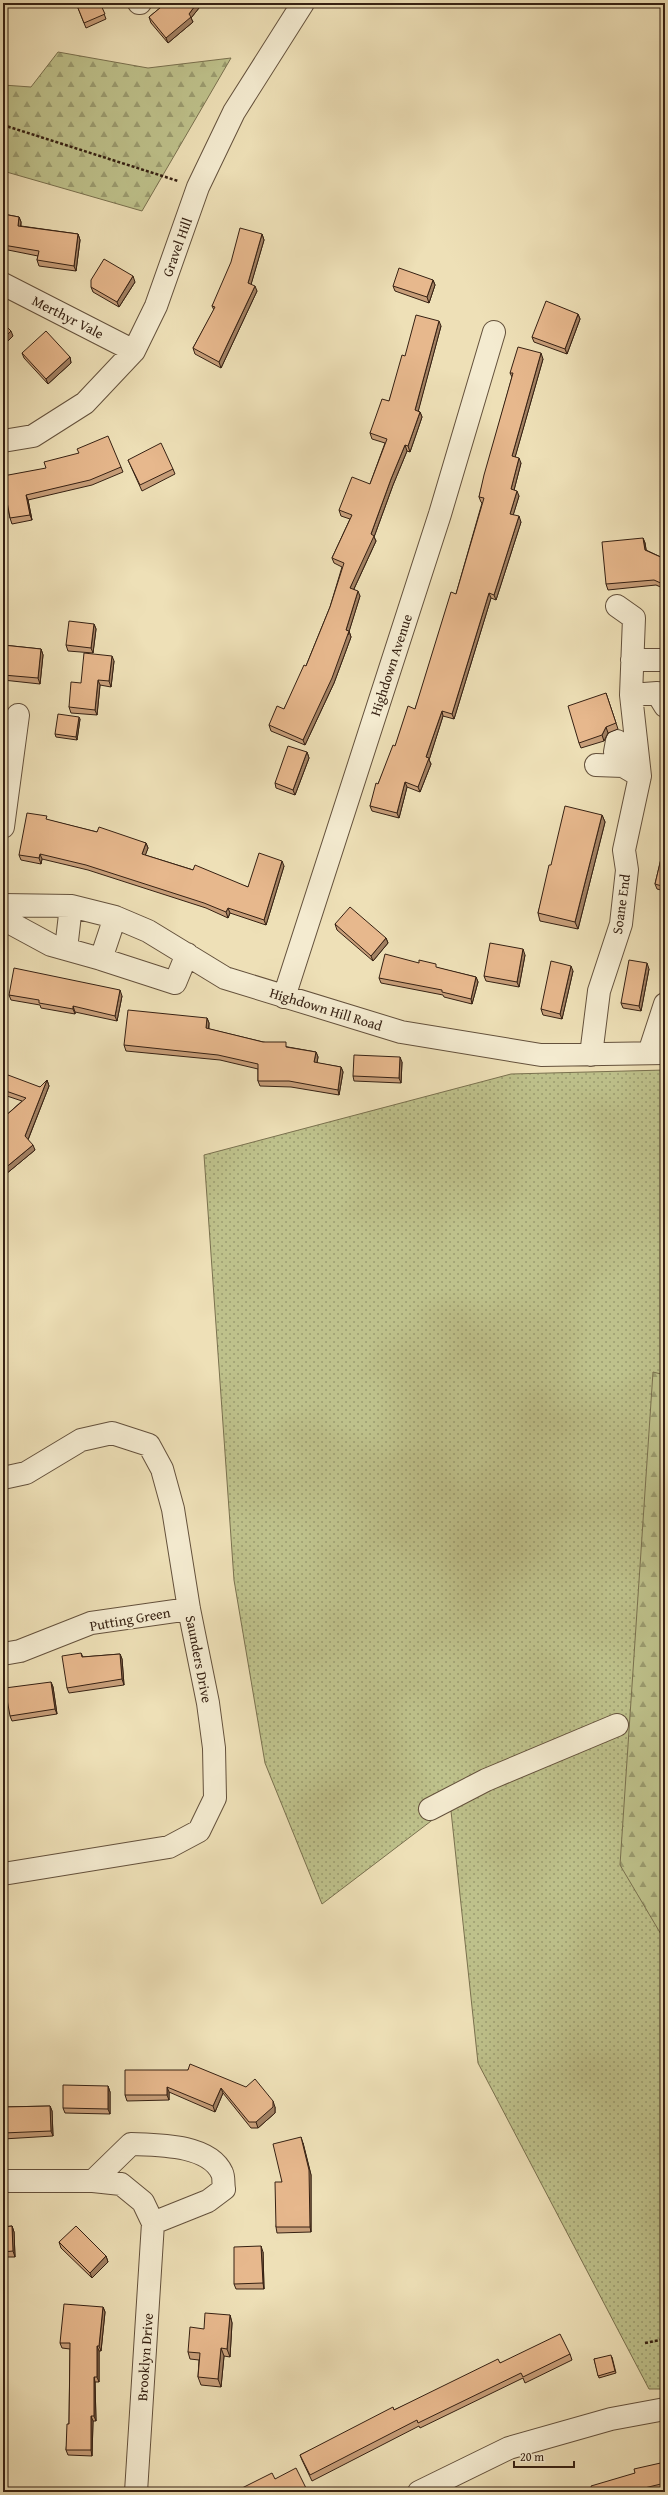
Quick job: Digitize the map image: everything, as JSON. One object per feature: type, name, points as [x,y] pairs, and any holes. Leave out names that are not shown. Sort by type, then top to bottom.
[{"type":"street","name":"Gravel Hill","points":[[3,441],[33,436],[85,403],[134,351],[156,306],[198,187],[234,112],[303,3]]},
{"type":"street","name":"Merthyr Vale","points":[[3,284],[134,351]]},
{"type":"street","name":"Highdown Avenue","points":[[284,998],[440,514],[494,332]]},
{"type":"street","name":"Soane End","points":[[591,1055],[599,991],[621,924],[627,870],[624,850],[632,771],[630,695],[634,618],[617,606]]},
{"type":"street","points":[[632,660],[665,659]]},
{"type":"street","points":[[630,695],[657,693],[665,706]]},
{"type":"street","points":[[3,827],[18,715]]},
{"type":"street","points":[[617,741],[615,752],[632,771]]},
{"type":"street","points":[[596,765],[632,771]]},
{"type":"street","name":"Highdown Hill Road","points":[[3,905],[71,906],[115,917],[148,931],[225,978],[284,998],[401,1032],[541,1055],[657,1053]]},
{"type":"street","points":[[66,949],[71,906]]},
{"type":"street","points":[[101,958],[115,917]]},
{"type":"street","points":[[3,919],[51,945],[101,958],[175,983],[187,954]]},
{"type":"street","points":[[657,1053],[665,1004]]},
{"type":"street","name":"Saunders Drive","points":[[3,1478],[26,1473],[81,1440],[112,1433],[149,1445],[162,1469],[174,1509],[189,1609],[202,1665],[214,1748],[215,1798],[199,1831],[169,1847],[3,1874]]},
{"type":"street","name":"Putting Green","points":[[3,1654],[20,1651],[91,1623],[189,1609]]},
{"type":"street","points":[[430,1809],[486,1780],[617,1725]]},
{"type":"street","points":[[94,2181],[130,2144],[173,2145],[207,2157],[222,2173],[224,2189],[208,2201],[153,2223]]},
{"type":"street","name":"Brooklyn Drive","points":[[3,2181],[94,2181],[121,2184],[143,2202],[153,2223],[136,2492]]},
{"type":"street","points":[[419,2492],[509,2448],[611,2419],[665,2409]]},
{"type":"path","points":[[3,125],[198,187]]},
{"type":"path","points":[[645,2344],[665,2339]]},
{"type":"green space","points":[[58,52],[148,68],[231,58],[142,211],[3,171],[3,85],[31,87]]},
{"type":"green space","points":[[665,1070],[665,2389],[649,2389],[478,2063],[451,1811],[439,1815],[322,1904],[265,1763],[234,1580],[204,1155],[511,1074]]},
{"type":"green space","points":[[653,1372],[665,1375],[665,1941],[620,1865]]},
{"type":"building","points":[[76,3],[100,3],[105,14],[84,23]]},
{"type":"building","points":[[166,3],[197,3],[189,14],[191,17],[166,38],[149,17]]},
{"type":"building","points":[[3,214],[19,217],[18,226],[78,234],[74,266],[37,260],[39,251],[3,245]]},
{"type":"building","points":[[240,228],[262,234],[248,283],[255,286],[219,362],[193,348],[215,307],[212,306],[231,262]]},
{"type":"building","points":[[104,259],[133,276],[117,302],[91,287],[91,280]]},
{"type":"building","points":[[399,268],[433,280],[427,297],[393,286]]},
{"type":"building","points":[[546,301],[578,314],[565,349],[532,337]]},
{"type":"building","points":[[416,315],[439,321],[415,410],[420,412],[408,446],[405,445],[391,479],[371,534],[374,536],[350,588],[358,591],[346,630],[349,631],[332,678],[303,740],[269,725],[277,706],[284,709],[304,665],[306,666],[330,607],[344,563],[332,558],[352,515],[339,510],[352,477],[370,484],[387,439],[370,433],[382,399],[389,401],[402,355],[405,356]]},
{"type":"building","points":[[3,323],[11,331],[3,339]]},
{"type":"building","points":[[46,331],[70,357],[46,379],[22,353]]},
{"type":"building","points":[[518,347],[541,353],[512,456],[519,458],[511,489],[517,491],[510,514],[519,516],[494,595],[489,593],[452,714],[442,711],[426,757],[429,758],[418,787],[405,782],[397,813],[370,806],[376,783],[378,784],[393,745],[395,746],[408,706],[415,709],[451,592],[456,594],[484,498],[479,497],[513,373],[510,373]]},
{"type":"building","points":[[108,436],[121,467],[90,480],[26,495],[30,515],[10,518],[3,476],[46,468],[44,462],[79,453],[77,449]]},
{"type":"building","points":[[161,443],[173,469],[140,485],[128,460]]},
{"type":"building","points":[[643,538],[645,550],[665,559],[665,585],[654,580],[606,584],[602,542]]},
{"type":"building","points":[[69,621],[94,624],[91,648],[66,645]]},
{"type":"building","points":[[3,645],[41,649],[38,678],[3,675]]},
{"type":"building","points":[[84,653],[112,656],[109,681],[98,680],[95,710],[69,707],[71,682],[81,683]]},
{"type":"building","points":[[606,693],[616,723],[606,727],[602,735],[579,743],[568,706]]},
{"type":"building","points":[[58,714],[79,717],[76,737],[55,734]]},
{"type":"building","points":[[288,746],[307,752],[293,790],[275,783]]},
{"type":"building","points":[[565,806],[602,815],[575,922],[538,913]]},
{"type":"building","points":[[27,813],[47,816],[46,819],[97,832],[99,827],[146,843],[142,854],[193,870],[195,865],[248,887],[259,853],[282,861],[264,920],[228,908],[226,912],[204,903],[86,865],[40,854],[39,858],[19,855]]},
{"type":"building","points":[[665,842],[665,887],[655,884]]},
{"type":"building","points":[[350,907],[386,938],[371,956],[335,924]]},
{"type":"building","points":[[490,943],[523,949],[517,982],[484,976]]},
{"type":"building","points":[[385,954],[419,963],[419,960],[436,964],[436,967],[476,977],[471,999],[442,992],[442,990],[379,978]]},
{"type":"building","points":[[629,960],[647,963],[639,1006],[621,1003]]},
{"type":"building","points":[[551,961],[571,966],[560,1014],[541,1009]]},
{"type":"building","points":[[14,968],[120,990],[115,1016],[73,1006],[73,1009],[39,1003],[39,1000],[9,995]]},
{"type":"building","points":[[128,1010],[207,1018],[206,1028],[263,1042],[286,1042],[286,1047],[316,1052],[314,1062],[341,1067],[338,1090],[289,1081],[258,1081],[258,1064],[218,1055],[124,1045]]},
{"type":"building","points":[[354,1055],[400,1057],[399,1078],[353,1076]]},
{"type":"building","points":[[8,1075],[40,1087],[47,1080],[25,1136],[33,1145],[4,1169],[3,1118],[26,1098],[3,1090]]},
{"type":"building","points":[[81,1653],[82,1657],[120,1654],[122,1679],[67,1688],[62,1656]]},
{"type":"building","points":[[51,1682],[55,1709],[10,1716],[5,1688]]},
{"type":"building","points":[[662,1693],[665,1693],[665,1723],[664,1723]]},
{"type":"building","points":[[190,2064],[246,2087],[255,2079],[273,2101],[273,2107],[256,2122],[249,2122],[221,2088],[213,2106],[167,2087],[167,2095],[125,2095],[125,2070],[188,2070]]},
{"type":"building","points":[[63,2085],[108,2086],[108,2109],[63,2108]]},
{"type":"building","points":[[50,2106],[51,2131],[3,2133],[3,2107]]},
{"type":"building","points":[[301,2137],[309,2170],[310,2227],[276,2227],[275,2182],[282,2182],[273,2144]]},
{"type":"building","points":[[12,2226],[13,2251],[3,2252],[3,2227]]},
{"type":"building","points":[[76,2226],[106,2256],[90,2273],[59,2242]]},
{"type":"building","points":[[261,2246],[263,2283],[234,2284],[234,2247]]},
{"type":"building","points":[[64,2304],[103,2307],[99,2346],[97,2346],[97,2377],[94,2377],[94,2416],[91,2416],[91,2450],[66,2450],[67,2424],[69,2424],[70,2343],[60,2343]]},
{"type":"building","points":[[205,2313],[230,2315],[227,2349],[221,2348],[218,2379],[198,2377],[200,2353],[188,2352],[190,2327],[204,2329]]},
{"type":"building","points":[[560,2334],[570,2354],[523,2377],[521,2373],[418,2423],[417,2420],[310,2475],[300,2455],[393,2407],[394,2410],[498,2359],[500,2363]]},
{"type":"building","points":[[611,2355],[615,2371],[598,2376],[594,2359]]},
{"type":"building","points":[[665,2462],[665,2483],[628,2492],[587,2492],[592,2490],[591,2486],[635,2473],[634,2469]]},
{"type":"building","points":[[296,2468],[306,2488],[299,2492],[234,2492],[272,2473],[275,2479]]}]
